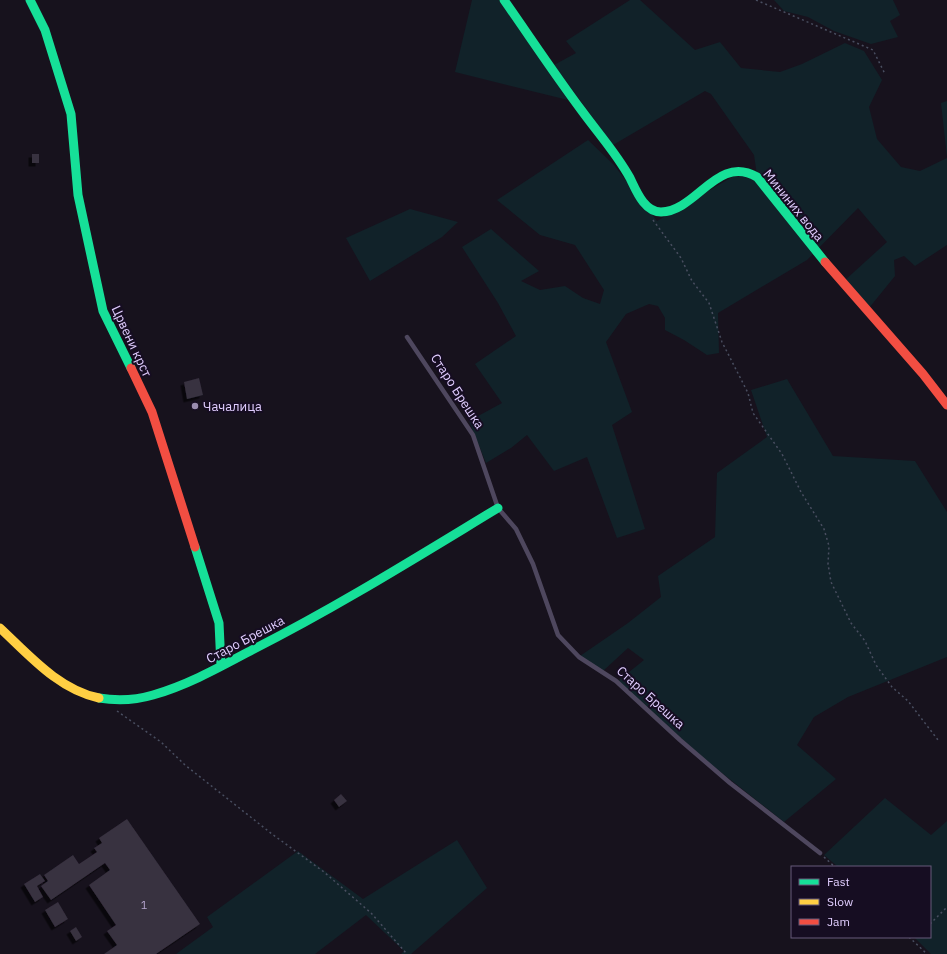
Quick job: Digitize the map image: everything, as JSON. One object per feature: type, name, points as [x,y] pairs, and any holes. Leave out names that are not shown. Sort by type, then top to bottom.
[{"type":"street","name":"Црвени крст","points":[[30,0],[45,30],[71,114],[78,195],[103,311],[152,412],[218,623],[221,666]]},
{"type":"street","points":[[504,0],[582,111],[624,166],[647,206]]},
{"type":"street","name":"Мининих вода","points":[[647,206],[660,212],[670,211],[725,174],[735,171],[752,174],[757,177],[816,252],[923,374],[947,405]]},
{"type":"street","name":"Старо Брешка","points":[[0,628],[61,681],[77,691],[106,699],[140,698],[170,689],[202,676],[318,615],[498,508]]},
{"type":"lane","name":"Старо Брешка","points":[[407,337],[473,435],[498,508],[516,529],[533,564],[558,635],[579,657],[616,681],[680,740],[730,783],[820,853]]},
{"type":"path","points":[[756,0],[873,50],[885,74]]},
{"type":"path","points":[[647,206],[653,221],[681,258],[692,281],[709,303],[722,342],[748,393],[753,414],[782,454],[801,492],[824,529],[829,546],[828,564],[831,582],[851,623],[865,641],[876,665],[892,687],[908,701],[938,740]]},
{"type":"path","points":[[106,699],[112,707],[161,742],[185,765],[210,785],[272,834],[324,872],[371,914],[407,954]]},
{"type":"path","points":[[820,853],[834,866]]},
{"type":"path","points":[[931,923],[947,907]]},
{"type":"path","points":[[912,939],[927,954]]},
{"type":"shaded area","points":[[472,0],[499,0],[568,100],[455,72]]},
{"type":"shaded area","points":[[630,0],[640,0],[695,50],[720,42],[741,68],[780,72],[802,64],[845,43],[864,51],[882,80],[869,107],[877,139],[901,167],[920,171],[947,158],[947,245],[915,266],[904,256],[894,260],[895,276],[869,308],[844,281],[887,242],[858,208],[807,260],[718,313],[719,353],[707,355],[665,330],[665,318],[658,306],[649,304],[626,314],[606,342],[632,412],[612,425],[645,529],[617,538],[587,457],[554,471],[527,435],[511,448],[486,463],[469,421],[502,403],[475,364],[516,336],[498,303],[462,247],[491,229],[539,271],[521,281],[540,290],[565,286],[583,298],[600,304],[604,290],[575,245],[540,235],[497,200],[588,140],[614,165],[657,221],[732,177],[757,175],[754,155],[711,94],[705,91],[613,145],[554,65],[576,53],[566,41]]},
{"type":"shaded area","points":[[774,0],[893,0],[900,15],[890,21],[898,37],[871,44],[834,31],[808,17],[784,11]]},
{"type":"shaded area","points":[[947,101],[947,157],[941,103]]},
{"type":"shaded area","points":[[410,209],[458,222],[442,237],[370,281],[346,238]]},
{"type":"shaded area","points":[[787,379],[833,456],[915,461],[947,512],[947,657],[848,697],[814,717],[797,745],[836,779],[784,822],[703,758],[618,681],[644,660],[628,648],[603,671],[580,656],[628,623],[661,597],[658,576],[715,537],[717,473],[767,437],[751,390]]},
{"type":"shaded area","points":[[885,798],[931,835],[947,821],[947,954],[931,954],[915,938],[931,938],[931,866],[837,866],[824,855]]},
{"type":"shaded area","points":[[457,840],[487,888],[411,954],[401,954],[404,951],[366,915],[315,954],[176,954],[213,927],[207,917],[298,851],[363,899]]},
{"type":"building","points":[[32,154],[39,154],[39,163],[32,163]]},
{"type":"building","points":[[199,378],[203,395],[187,399],[184,382]]},
{"type":"building","points":[[341,794],[347,801],[339,807],[334,800]]},
{"type":"building","points":[[127,819],[200,924],[156,954],[104,954],[117,945],[107,931],[116,925],[89,885],[110,870],[105,863],[51,900],[41,886],[48,881],[44,875],[73,855],[79,864],[97,852],[94,848],[102,843],[99,838]]},
{"type":"building","points":[[40,874],[45,881],[37,886],[43,897],[35,902],[24,884]]},
{"type":"building","points":[[58,902],[68,919],[55,927],[45,910]]},
{"type":"building","points":[[76,927],[82,937],[76,941],[70,931]]},
{"type":"traffic: fast","points":[[30,0],[45,30],[71,114],[78,195],[103,311],[131,368]]},
{"type":"traffic: fast","points":[[504,0],[562,84],[619,160],[641,200],[645,204],[655,211],[661,212],[674,209],[686,203],[719,178],[730,173],[743,172],[757,177],[825,262]]},
{"type":"traffic: fast","points":[[99,698],[126,700],[147,697],[179,686],[204,675],[284,634],[346,599],[498,508]]},
{"type":"traffic: fast","points":[[195,547],[219,623],[221,666]]},
{"type":"traffic: slow","points":[[0,628],[45,670],[84,694],[99,698]]},
{"type":"traffic: jam","points":[[825,262],[923,374],[947,405]]},
{"type":"traffic: jam","points":[[131,368],[152,412],[195,547]]},
{"type":"place","name":"Чачалица","points":[[195,406]]}]
